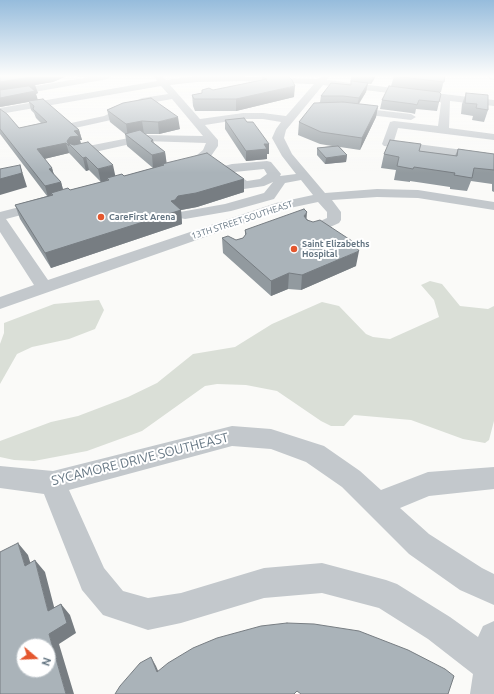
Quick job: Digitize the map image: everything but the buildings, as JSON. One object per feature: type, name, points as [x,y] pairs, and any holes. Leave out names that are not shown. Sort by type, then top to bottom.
[{"type":"street","points":[[0,111],[14,108]]},
{"type":"street","points":[[75,125],[107,118],[126,108]]},
{"type":"street","points":[[173,169],[202,158],[212,146],[212,140],[185,108]]},
{"type":"street","points":[[446,108],[446,122]]},
{"type":"street","points":[[336,109],[446,122],[494,137]]},
{"type":"street","points":[[311,110],[297,110],[281,129],[278,138],[288,156],[334,212],[334,220],[312,230]]},
{"type":"street","points":[[198,123],[243,116],[263,116],[289,120]]},
{"type":"street","points":[[446,122],[394,124],[388,144],[494,158]]},
{"type":"street","points":[[77,152],[144,138],[212,140]]},
{"type":"street","points":[[185,215],[226,208],[269,196],[276,179],[304,176]]},
{"type":"street","name":"13TH STREET SOUTHEAST","points":[[0,303],[219,234],[281,206],[322,197],[377,193],[418,194],[494,206]]},
{"type":"street","points":[[0,216],[55,202]]},
{"type":"street","points":[[0,220],[44,288]]},
{"type":"street","name":"SYCAMORE DRIVE SOUTHEAST","points":[[0,477],[53,483],[232,436],[271,439],[315,454],[350,479],[419,544],[472,579],[494,590]]},
{"type":"street","points":[[378,504],[428,484],[494,478]]},
{"type":"street","points":[[53,483],[93,579],[114,604],[148,614],[181,608],[264,583],[322,578],[386,595],[440,628],[492,667]]},
{"type":"shaded area","points":[[430,281],[442,284],[460,306],[488,309],[494,306],[494,421],[489,440],[485,443],[463,439],[411,420],[354,415],[344,426],[331,426],[321,421],[277,391],[246,385],[217,384],[205,386],[142,431],[87,451],[34,461],[14,460],[0,457],[0,441],[51,422],[78,416],[128,397],[157,383],[193,354],[235,347],[272,324],[322,302],[339,306],[366,334],[373,337],[390,339],[439,317],[434,300],[421,285]]},
{"type":"shaded area","points":[[99,300],[104,310],[95,329],[69,339],[32,347],[17,354],[0,384],[0,344],[4,333],[4,323],[54,304]]},
{"type":"place","name":"CareFirst Arena","points":[[101,217]]},
{"type":"place","name":"Saint Elizabeths Hospital","points":[[294,249]]}]
